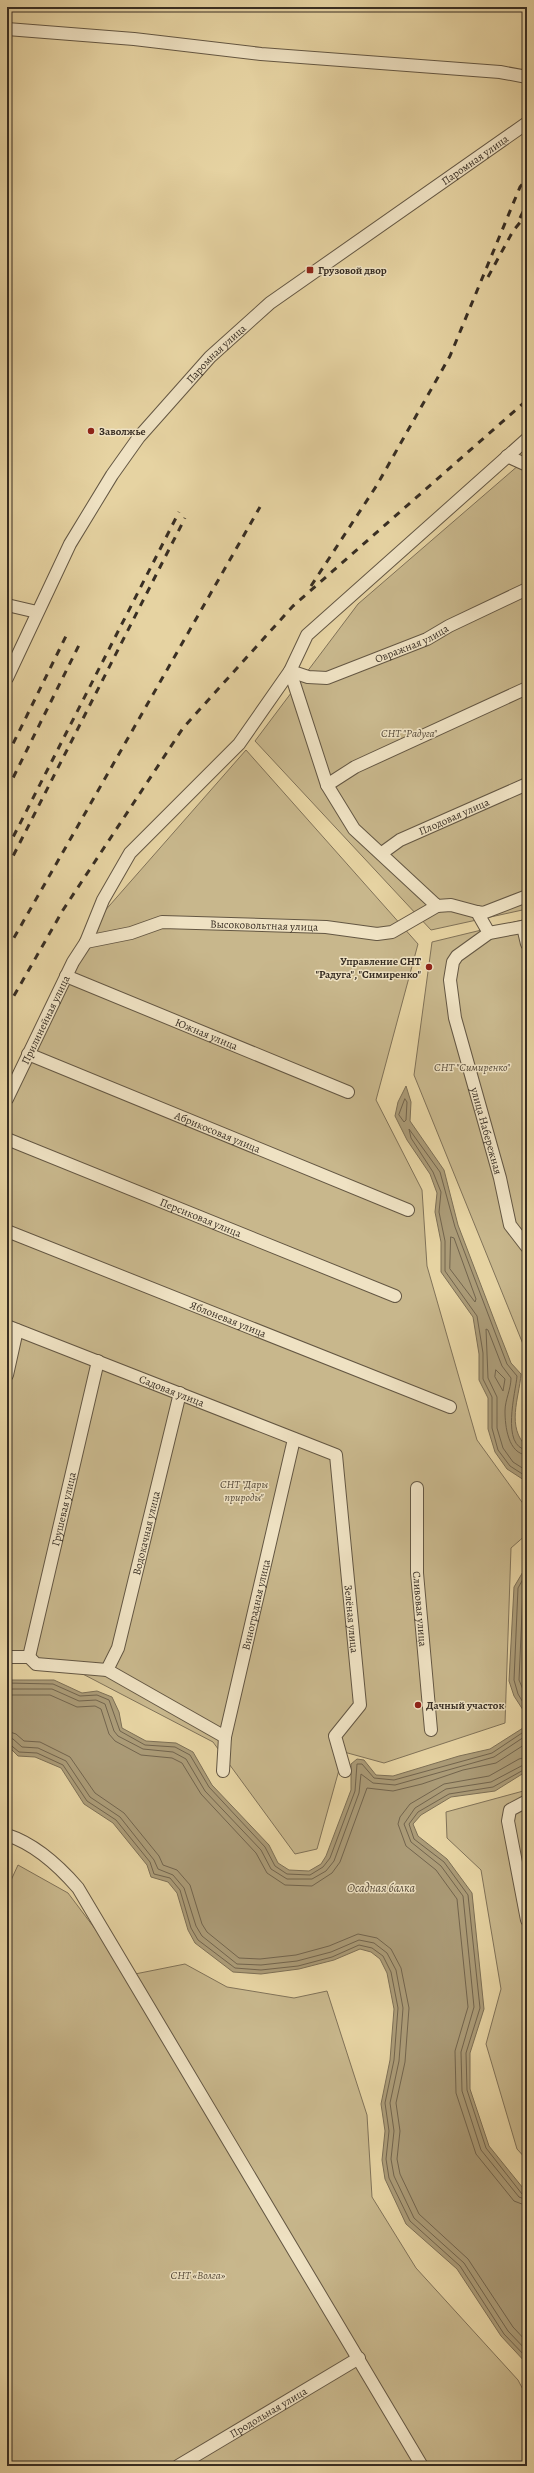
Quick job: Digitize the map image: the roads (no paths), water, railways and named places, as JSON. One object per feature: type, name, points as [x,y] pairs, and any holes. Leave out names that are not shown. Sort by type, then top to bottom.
[{"type":"street","points":[[7,29],[134,38],[269,54],[500,72],[527,77]]},
{"type":"street","name":"Паромная улица","points":[[7,678],[70,544],[112,475],[139,437],[218,348],[270,303],[527,123]]},
{"type":"street","name":"Прилинейная улица","points":[[7,1099],[66,976],[86,942],[103,900],[130,853],[239,744],[290,671],[307,635],[527,439]]},
{"type":"street","points":[[507,456],[527,465]]},
{"type":"street","name":"Овражная улица","points":[[290,671],[308,677],[328,678],[427,639],[527,589]]},
{"type":"street","points":[[7,605],[37,612]]},
{"type":"street","points":[[290,671],[327,785],[354,829],[382,853],[437,906],[452,905],[483,913],[527,896]]},
{"type":"street","points":[[327,785],[355,768],[527,688]]},
{"type":"street","name":"Плодовая улица","points":[[382,853],[400,840],[527,784]]},
{"type":"street","name":"Высоковольтная улица","points":[[86,942],[131,933],[162,922],[326,927],[378,934],[392,932],[437,906]]},
{"type":"street","points":[[477,912],[489,933],[525,926],[527,944]]},
{"type":"street","name":"улица Набережная","points":[[489,933],[457,956],[453,962],[450,980],[454,1018],[500,1178],[510,1226],[527,1247]]},
{"type":"street","name":"Южная улица","points":[[66,976],[348,1092]]},
{"type":"street","name":"Абрикосовая улица","points":[[28,1054],[408,1210]]},
{"type":"street","name":"Персиковая улица","points":[[7,1139],[395,1296]]},
{"type":"street","name":"Яблоневая улица","points":[[7,1231],[450,1407]]},
{"type":"street","points":[[7,1375],[12,1328]]},
{"type":"street","name":"Садовая улица","points":[[12,1328],[336,1455]]},
{"type":"street","name":"Грушевая улица","points":[[29,1657],[98,1361]]},
{"type":"street","name":"Водокачная улица","points":[[106,1670],[118,1648],[180,1393]]},
{"type":"street","name":"Виноградная улица","points":[[223,1771],[225,1736],[294,1439]]},
{"type":"street","name":"Зелёная улица","points":[[336,1455],[360,1705],[335,1736],[345,1771]]},
{"type":"street","name":"Сливовая улица","points":[[417,1488],[417,1573],[431,1730]]},
{"type":"street","points":[[7,1657],[29,1657],[36,1664],[106,1670],[225,1736]]},
{"type":"street","points":[[527,1801],[510,1810],[508,1821],[527,1920]]},
{"type":"street","points":[[7,1835],[25,1843],[47,1858],[66,1874],[78,1888],[422,2466]]},
{"type":"street","name":"Продольная улица","points":[[178,2466],[359,2358]]},
{"type":"water","points":[[406,1086],[411,1102],[410,1121],[444,1170],[458,1225],[511,1363],[521,1374],[516,1403],[515,1422],[517,1431],[527,1447],[527,1482],[507,1469],[495,1452],[488,1429],[488,1398],[479,1380],[479,1354],[473,1317],[441,1272],[441,1242],[435,1212],[437,1193],[430,1174],[407,1140],[395,1116],[398,1102]]},
{"type":"water","name":"Осадная балка","points":[[527,1565],[527,1771],[495,1791],[451,1797],[421,1815],[413,1824],[418,1836],[447,1859],[472,1893],[484,2009],[470,2053],[470,2089],[489,2146],[527,2193],[527,2364],[501,2336],[457,2269],[406,2224],[385,2179],[382,2160],[385,2131],[381,2104],[390,2060],[394,2009],[387,1973],[380,1959],[371,1952],[360,1949],[334,1960],[299,1969],[261,1974],[233,1972],[195,1943],[188,1930],[177,1893],[168,1882],[151,1877],[147,1865],[113,1823],[84,1804],[61,1768],[35,1757],[18,1756],[7,1745],[7,1680],[54,1680],[82,1693],[97,1691],[112,1697],[119,1712],[122,1728],[146,1741],[176,1743],[193,1752],[212,1785],[269,1845],[278,1863],[289,1870],[309,1871],[321,1864],[326,1856],[351,1790],[351,1764],[357,1759],[364,1760],[376,1775],[393,1776],[459,1756],[490,1749],[523,1728],[525,1713],[514,1696],[509,1681],[514,1587]]},
{"type":"railway","points":[[311,586],[377,485],[450,356],[520,187],[527,179]]},
{"type":"railway","points":[[520,218],[527,204]]},
{"type":"railway","points":[[488,277],[513,231],[527,214]]},
{"type":"railway","points":[[7,1008],[63,910],[183,728],[293,606],[527,400]]},
{"type":"railway","points":[[7,950],[260,507]]},
{"type":"railway","points":[[7,849],[179,512]]},
{"type":"railway","points":[[7,868],[185,518]]},
{"type":"railway","points":[[7,756],[68,632]]},
{"type":"railway","points":[[7,790],[81,641]]},
{"type":"place","name":"Грузовой двор","points":[[310,270]]},
{"type":"place","name":"Заволжье","points":[[91,431]]},
{"type":"place","name":"Управление СНТ \"Радуга\", \"Симиренко\"","points":[[429,967]]},
{"type":"place","name":"Дачный участок","points":[[418,1705]]},
{"type":"park label","name":"СНТ \"Радуга\"","points":[[409,733]]},
{"type":"park label","name":"СНТ \"Симиренко\"","points":[[472,1067]]},
{"type":"park label","name":"СНТ \"Дары природы\"","points":[[244,1490]]},
{"type":"park label","name":"СНТ «Волга»","points":[[198,2275]]}]
